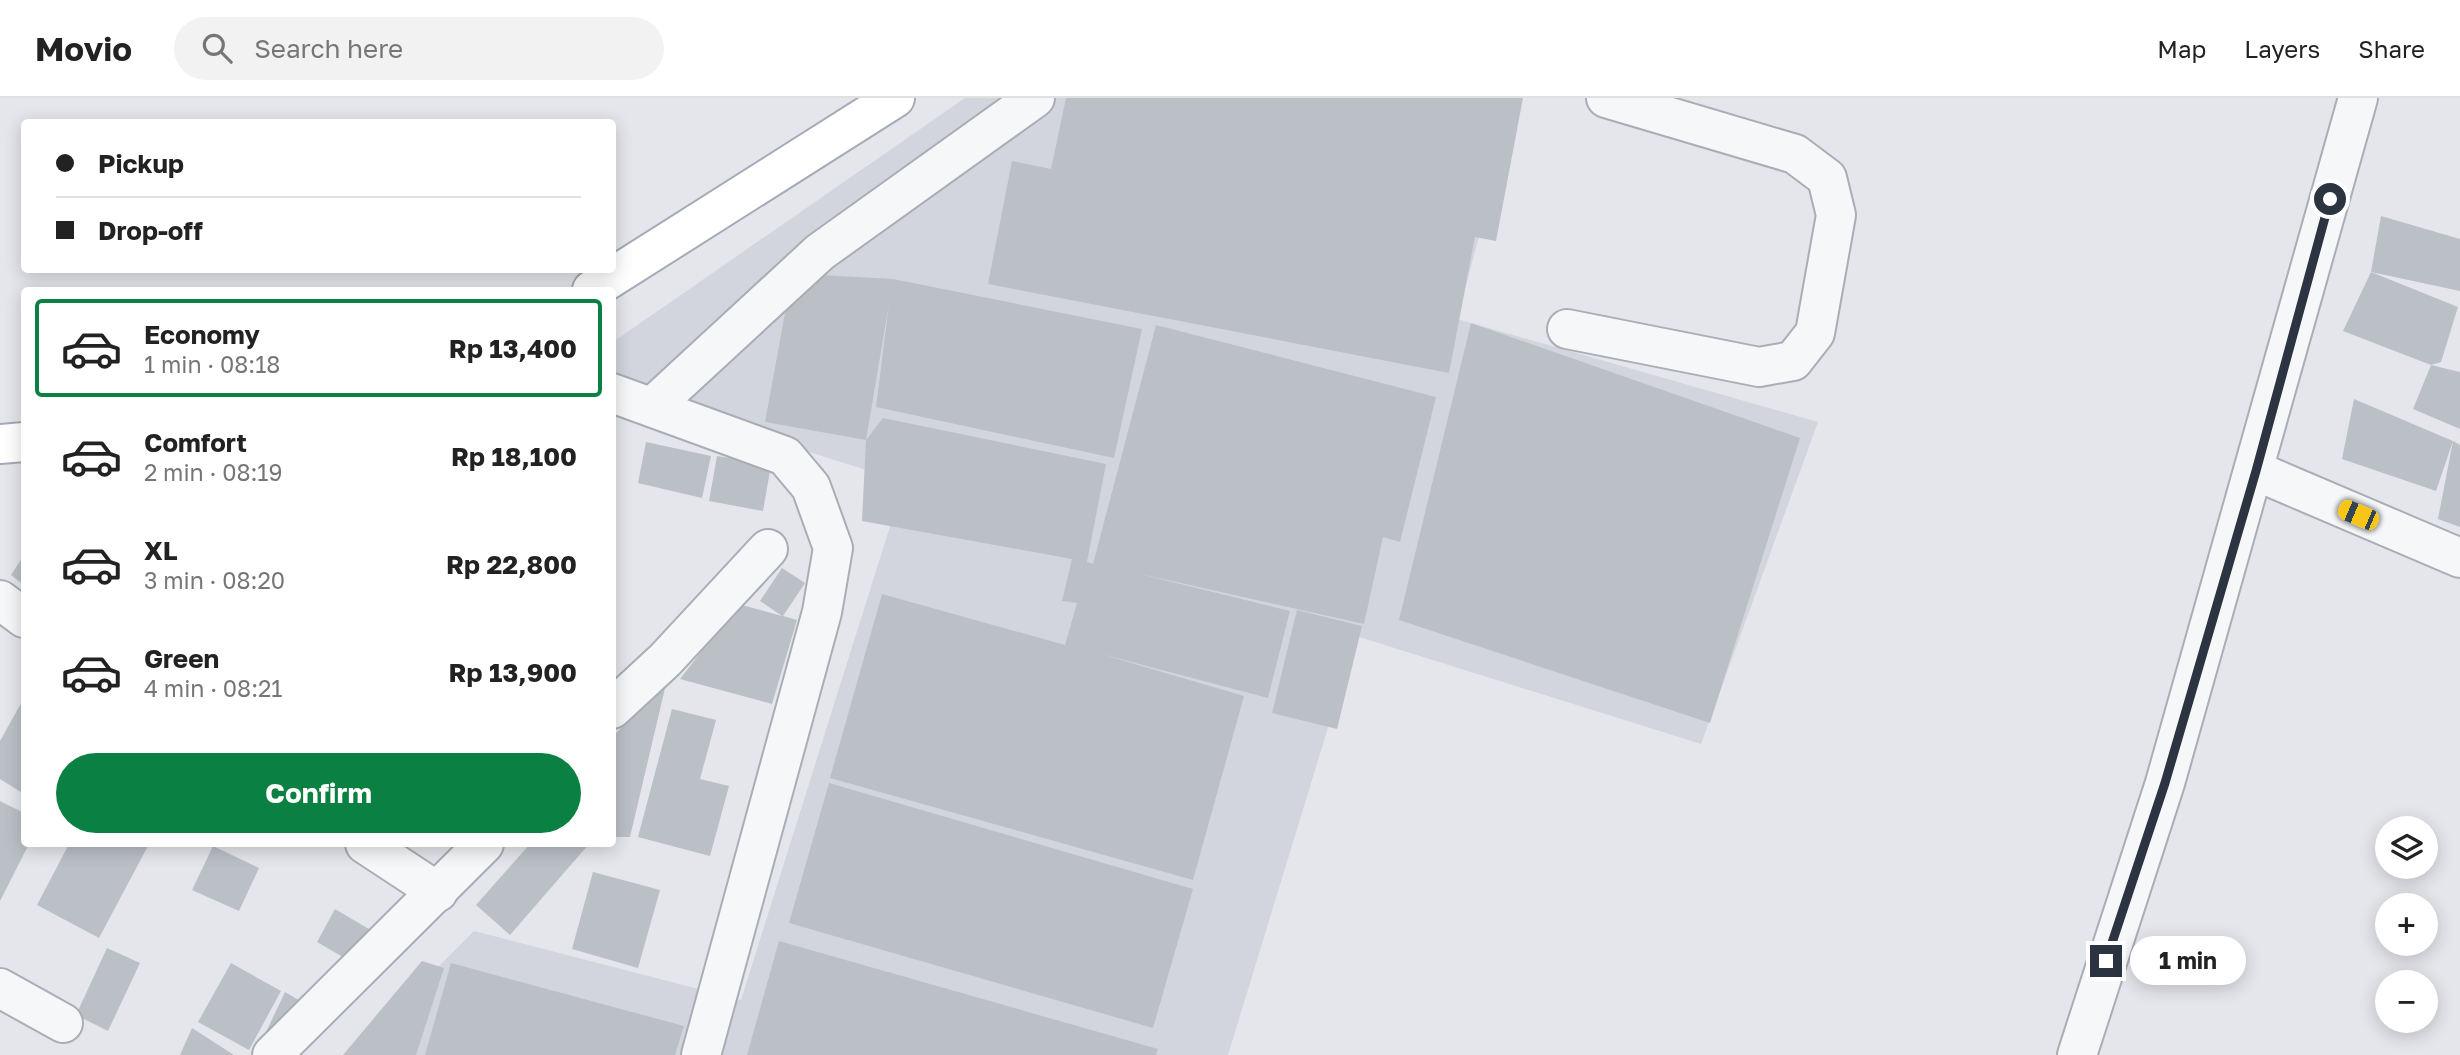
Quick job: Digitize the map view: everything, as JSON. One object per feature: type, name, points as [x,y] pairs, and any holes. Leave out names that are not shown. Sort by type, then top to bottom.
[{"type":"main road","points":[[597,287],[895,98]]},
{"type":"main road","points":[[0,444],[21,442]]},
{"type":"street","points":[[652,407],[820,252],[1035,98]]},
{"type":"street","points":[[1567,329],[1759,368],[1793,361],[1815,333],[1836,215],[1827,178],[1796,154],[1606,98]]},
{"type":"street","points":[[2077,1055],[2165,783],[2256,471],[2302,293],[2358,98]]},
{"type":"street","points":[[616,394],[785,456],[811,487],[833,548],[822,612],[701,1055]]},
{"type":"street","points":[[2256,471],[2460,558]]},
{"type":"street","points":[[616,705],[665,660],[768,549]]},
{"type":"street","points":[[0,600],[21,616]]},
{"type":"street","points":[[370,847],[438,892]]},
{"type":"street","points":[[272,1055],[481,847]]},
{"type":"street","points":[[0,988],[62,1023]]},
{"type":"shaded area","points":[[965,98],[1516,98],[1457,319],[1818,422],[1701,744],[1356,636],[1228,1055],[350,1055],[474,931],[741,1000],[904,482],[616,391],[616,340]]},
{"type":"building","points":[[1066,98],[1523,98],[1496,241],[1475,237],[1449,373],[988,284],[1012,161],[1051,169]]},
{"type":"building","points":[[2381,216],[2460,239],[2460,291],[2371,272]]},
{"type":"building","points":[[2371,272],[2458,307],[2441,362],[2431,365],[2343,331]]},
{"type":"building","points":[[820,275],[893,279],[1142,329],[1114,458],[876,407],[889,304],[866,440],[765,422],[785,313]]},
{"type":"building","points":[[1471,323],[1800,438],[1710,723],[1399,620]]},
{"type":"building","points":[[1156,325],[1436,397],[1400,542],[1383,537],[1364,624],[1136,573],[1290,611],[1268,698],[1101,654],[1244,696],[1193,880],[830,778],[882,594],[1065,645],[1077,603],[1062,601],[1072,559],[862,521],[866,440],[883,418],[1106,464],[1087,562],[1093,564]]},
{"type":"building","points":[[2431,365],[2460,372],[2460,429],[2413,409]]},
{"type":"building","points":[[2354,399],[2453,441],[2436,491],[2342,459]]},
{"type":"building","points":[[2453,441],[2460,445],[2460,527],[2438,519]]},
{"type":"building","points":[[646,442],[711,456],[702,498],[638,483]]},
{"type":"building","points":[[717,456],[771,465],[763,511],[709,501]]},
{"type":"building","points":[[21,560],[21,583],[11,575]]},
{"type":"building","points":[[782,568],[805,583],[783,616],[797,620],[772,704],[680,679],[738,604],[782,616],[760,601]]},
{"type":"building","points":[[1297,610],[1362,626],[1337,729],[1272,713]]},
{"type":"building","points":[[666,684],[630,837],[616,837],[616,733]]},
{"type":"building","points":[[21,703],[21,792],[0,779],[0,741]]},
{"type":"building","points":[[672,709],[716,720],[700,779],[729,786],[710,856],[638,837]]},
{"type":"building","points":[[829,783],[1193,889],[1153,1028],[789,923]]},
{"type":"building","points":[[0,801],[21,812],[21,847],[27,847],[0,901]]},
{"type":"building","points":[[67,847],[147,847],[99,938],[37,905]]},
{"type":"building","points":[[213,847],[259,868],[239,911],[192,890]]},
{"type":"building","points":[[527,847],[586,847],[510,935],[476,905]]},
{"type":"building","points":[[593,872],[660,890],[638,968],[572,949]]},
{"type":"building","points":[[335,909],[374,932],[355,964],[317,942]]},
{"type":"building","points":[[779,941],[1158,1049],[1156,1055],[747,1055]]},
{"type":"building","points":[[107,948],[140,963],[108,1031],[76,1015]]},
{"type":"building","points":[[422,961],[444,968],[416,1055],[343,1055]]},
{"type":"building","points":[[231,963],[281,991],[249,1050],[198,1022]]},
{"type":"building","points":[[451,963],[684,1026],[675,1055],[425,1055]]},
{"type":"building","points":[[285,992],[314,1009],[255,1055]]},
{"type":"building","points":[[192,1028],[234,1055],[180,1055]]},
{"type":"route","points":[[2106,961],[2165,783],[2256,471],[2302,293],[2330,199]]}]
